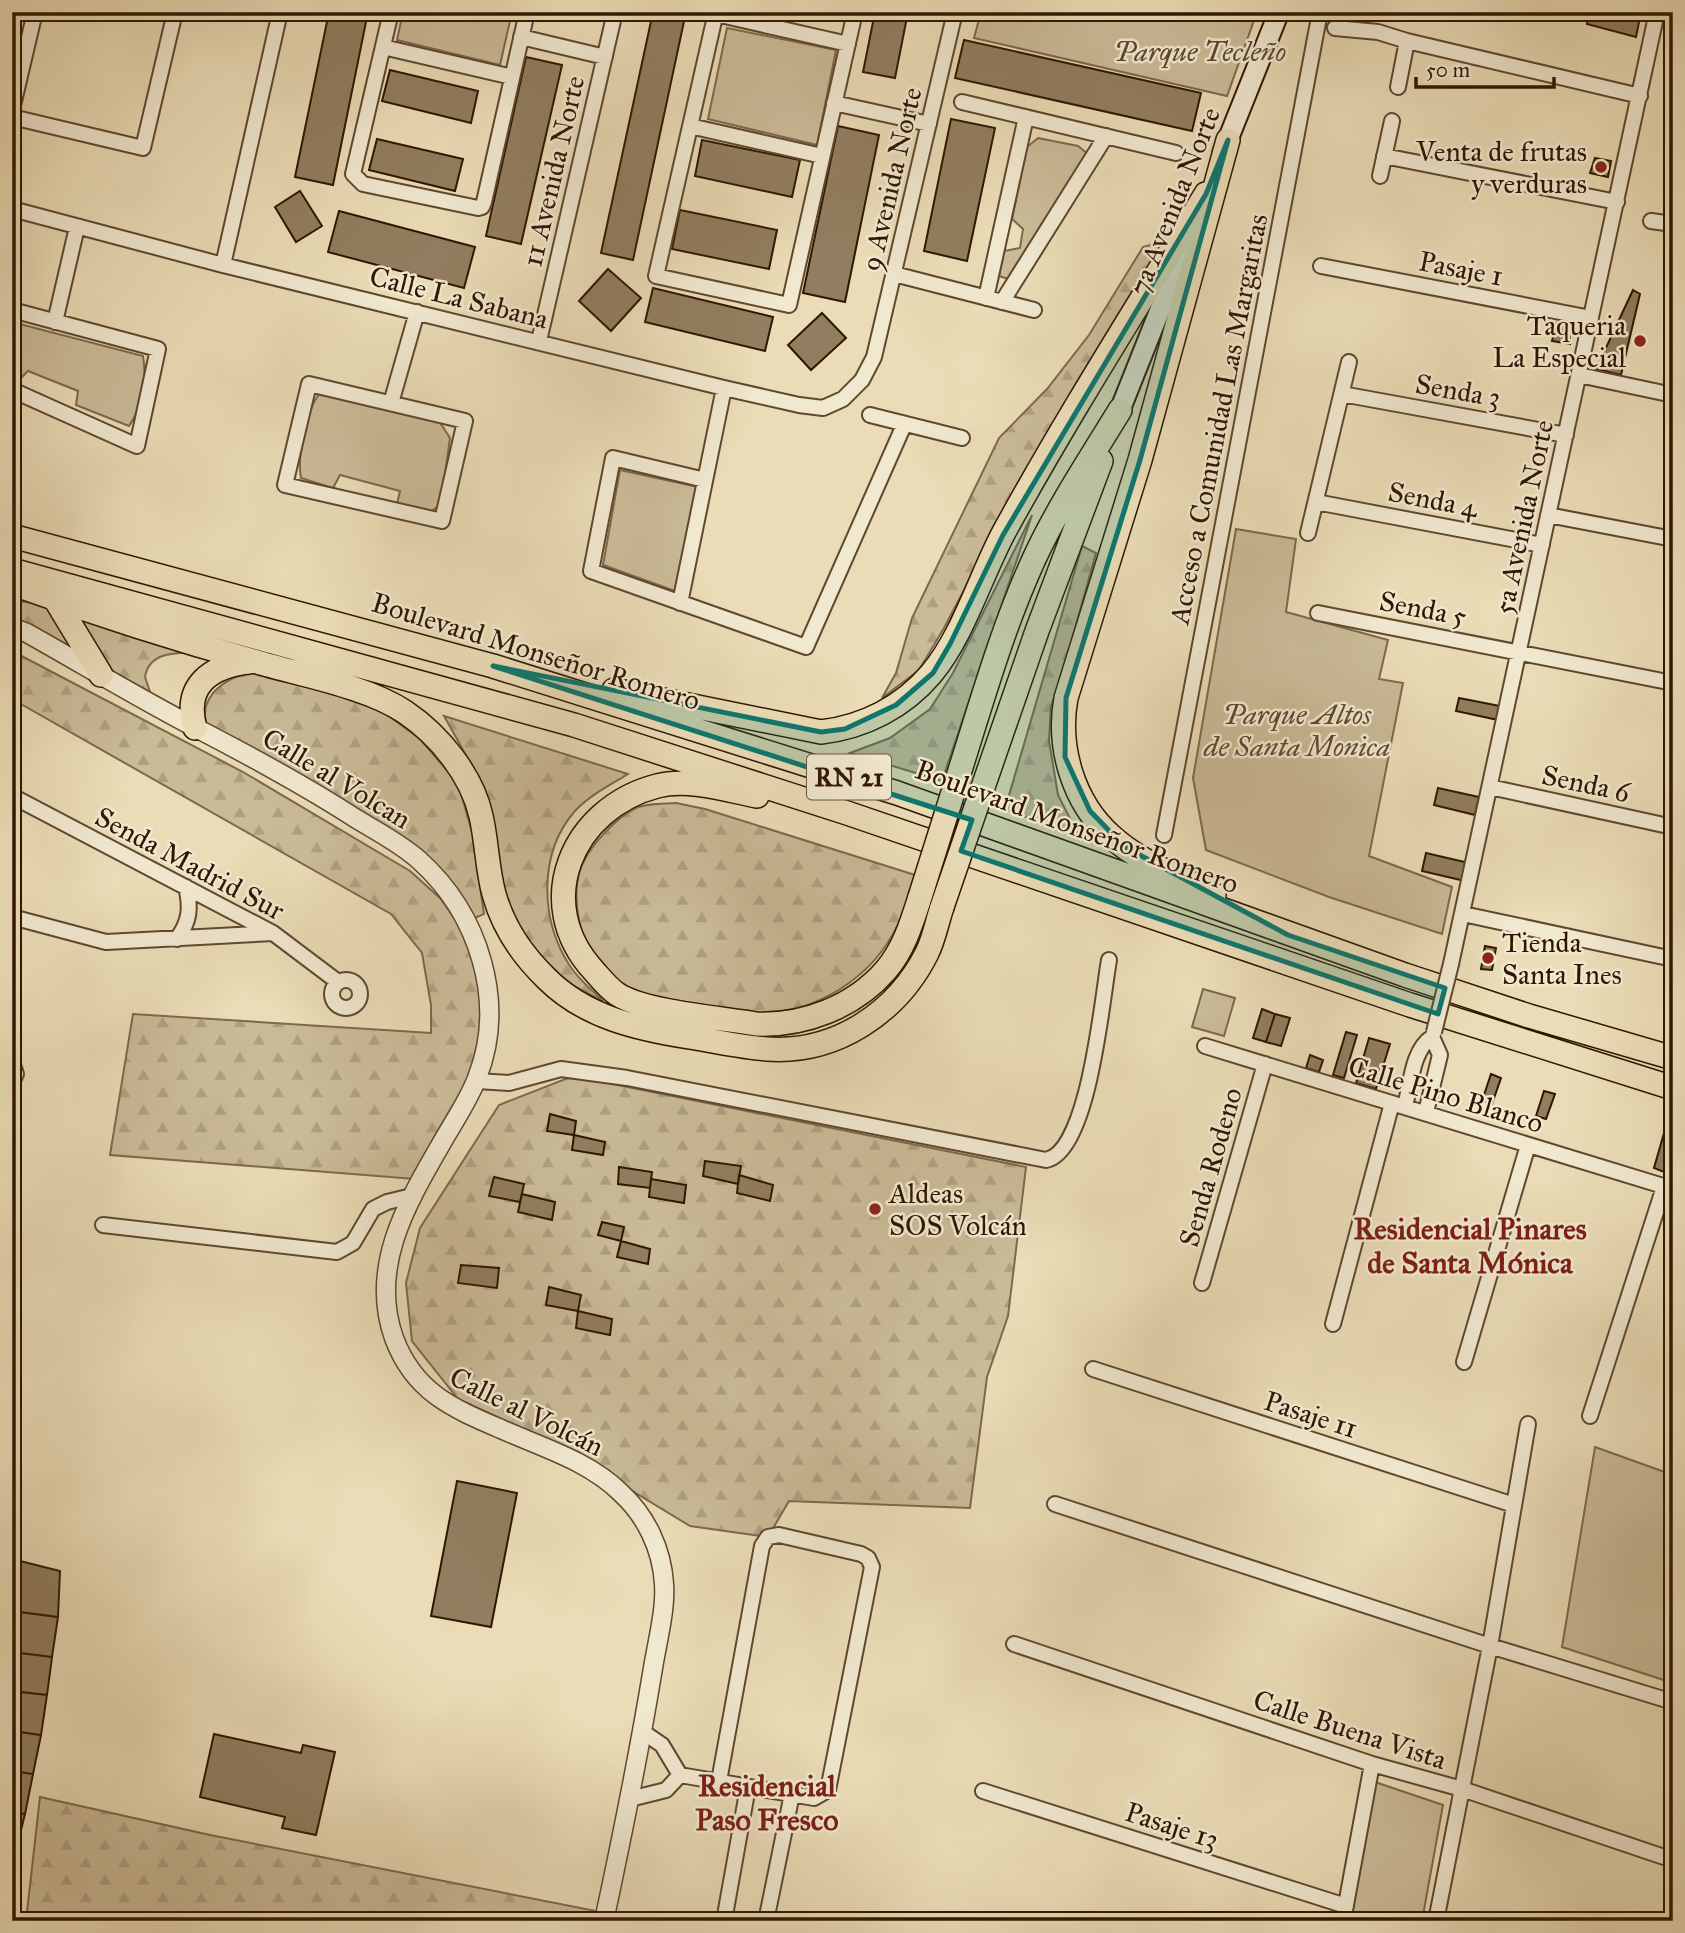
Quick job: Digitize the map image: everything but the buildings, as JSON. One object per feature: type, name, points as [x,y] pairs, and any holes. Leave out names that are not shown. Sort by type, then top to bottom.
[{"type":"highway","points":[[1228,140],[1140,460],[1066,698],[1063,710],[1064,745],[1069,768],[1083,798],[1111,836],[1141,856],[1288,934]]},
{"type":"highway","points":[[493,666],[821,732],[845,729],[870,720],[896,705],[933,673],[950,645],[1003,535],[1051,450],[1206,194]]},
{"type":"highway","points":[[847,813],[688,783],[658,786],[626,798],[607,810],[589,827],[569,860],[563,895],[574,943],[583,959],[607,985],[631,1001],[770,1025],[808,1019],[841,1006],[887,969],[908,934],[1014,607],[1033,560],[1051,523],[1120,410]]},
{"type":"highway","points":[[12,583],[253,661],[370,694],[404,711],[436,738],[459,767],[475,796],[481,815],[494,893],[508,931],[549,982],[580,1005],[607,1018],[655,1031],[767,1049],[803,1048],[847,1035],[877,1015],[908,985],[928,951],[1037,631],[1120,410]]},
{"type":"highway","name":"Boulevard Monseñor Romero","points":[[12,536],[493,666],[897,793],[1288,934],[1529,1016],[1673,1058]]},
{"type":"highway","name":"Boulevard Monseñor Romero","points":[[12,570],[574,725],[847,813],[1410,1005],[1673,1088]]},
{"type":"highway","points":[[55,599],[74,649],[101,675]]},
{"type":"highway","points":[[195,728],[192,706],[198,686],[205,677],[223,666],[253,661]]},
{"type":"main road","name":"7a Avenida Norte","points":[[1120,410],[1279,12]]},
{"type":"street","points":[[12,110],[35,12]]},
{"type":"street","points":[[12,117],[143,148],[175,12]]},
{"type":"street","points":[[223,265],[281,12]]},
{"type":"street","points":[[391,12],[353,174],[363,184],[478,208],[482,207],[527,12]]},
{"type":"street","name":"11 Avenida Norte","points":[[539,341],[615,12]]},
{"type":"street","points":[[848,44],[716,13],[656,276],[789,305],[822,156],[848,44],[855,12]]},
{"type":"street","name":"9 Avenida Norte","points":[[874,357],[955,12]]},
{"type":"street","name":"Acceso a Comunidad Las Margaritas","points":[[1164,835],[1320,12]]},
{"type":"street","name":"5a Avenida Norte","points":[[1426,1112],[1440,1055],[1433,1034],[1463,914],[1657,12]]},
{"type":"street","points":[[1335,28],[1378,32],[1640,96]]},
{"type":"street","points":[[521,37],[605,57]]},
{"type":"street","points":[[1398,87],[1407,41]]},
{"type":"street","points":[[383,47],[512,77]]},
{"type":"street","points":[[962,102],[1176,153]]},
{"type":"street","points":[[834,103],[929,124]]},
{"type":"street","points":[[986,298],[1026,117]]},
{"type":"street","points":[[1380,176],[1392,121]]},
{"type":"street","points":[[691,126],[822,156]]},
{"type":"street","points":[[1002,302],[1106,136]]},
{"type":"street","points":[[1384,156],[1616,202]]},
{"type":"street","name":"Calle La Sabana","points":[[12,209],[223,265],[799,405],[823,408],[843,399],[862,380],[874,357]]},
{"type":"street","points":[[1651,221],[1673,224]]},
{"type":"street","points":[[55,322],[77,227]]},
{"type":"street","name":"Pasaje 1","points":[[1321,266],[1591,318]]},
{"type":"street","points":[[894,274],[1034,310]]},
{"type":"street","points":[[12,310],[158,349],[137,446],[12,390]]},
{"type":"street","points":[[391,403],[417,312]]},
{"type":"street","points":[[1308,533],[1349,362]]},
{"type":"street","points":[[1578,375],[1673,395]]},
{"type":"street","points":[[309,384],[391,403],[465,421],[442,521],[285,485],[309,384]]},
{"type":"street","points":[[680,603],[724,388]]},
{"type":"street","name":"Senda 3","points":[[1342,394],[1566,435]]},
{"type":"street","points":[[870,415],[962,438]]},
{"type":"street","points":[[705,480],[613,458],[591,572],[806,646],[904,425]]},
{"type":"street","name":"Senda 4","points":[[1316,502],[1542,545]]},
{"type":"street","points":[[1548,515],[1673,540]]},
{"type":"street","name":"Senda 5","points":[[1318,613],[1673,683]]},
{"type":"street","points":[[17,631],[74,649]]},
{"type":"street","name":"Calle al Volcan","points":[[101,675],[300,783],[421,862],[444,889],[478,944],[487,980],[488,1035],[477,1081]]},
{"type":"street","name":"Senda 6","points":[[1490,788],[1673,827]]},
{"type":"street","name":"Senda Madrid Sur","points":[[12,796],[273,933],[338,982]]},
{"type":"street","points":[[177,939],[189,922],[190,905],[186,887]]},
{"type":"street","points":[[1463,914],[1673,959]]},
{"type":"street","points":[[12,917],[106,942],[273,933]]},
{"type":"street","points":[[477,1081],[509,1083],[561,1069],[627,1078],[1046,1160],[1052,1159],[1067,1142],[1082,1111],[1109,960]]},
{"type":"street","name":"5a Avenida Norte","points":[[1333,1324],[1399,1105],[1418,1052],[1433,1034]]},
{"type":"street","name":"Calle Pino Blanco","points":[[1205,1046],[1668,1188]]},
{"type":"street","points":[[12,1062],[16,1074],[12,1082]]},
{"type":"street","name":"Senda Rodeno","points":[[1202,1283],[1265,1064]]},
{"type":"street","name":"Calle al Volcán","points":[[477,1081],[412,1196],[390,1252],[386,1283],[387,1314],[395,1341],[407,1366],[430,1393],[452,1408],[574,1461],[599,1475],[621,1492],[653,1537],[665,1589],[643,1732],[604,1921]]},
{"type":"street","points":[[1464,1362],[1528,1145]]},
{"type":"street","points":[[1590,1416],[1668,1188]]},
{"type":"street","points":[[103,1225],[337,1252],[353,1243],[373,1209],[387,1202],[412,1196]]},
{"type":"street","name":"Pasaje 11","points":[[1093,1369],[1514,1504]]},
{"type":"street","points":[[1437,1921],[1490,1646],[1528,1424]]},
{"type":"street","points":[[1055,1504],[1490,1646],[1673,1702]]},
{"type":"street","points":[[680,1775],[814,1798],[828,1790],[872,1567],[868,1558],[861,1554],[779,1535],[768,1537],[762,1546],[719,1781]]},
{"type":"street","name":"Calle Buena Vista","points":[[1014,1644],[1372,1764],[1462,1789],[1673,1860]]},
{"type":"street","points":[[643,1732],[662,1745],[680,1775]]},
{"type":"street","points":[[1343,1921],[1372,1764]]},
{"type":"street","points":[[630,1799],[666,1790],[680,1775]]},
{"type":"street","points":[[724,1921],[748,1787]]},
{"type":"street","name":"Pasaje 13","points":[[983,1791],[1346,1906]]},
{"type":"street","points":[[766,1921],[792,1794]]},
{"type":"highlighted area","points":[[1228,140],[1140,460],[1066,698],[1065,757],[1090,811],[1125,847],[1288,935],[1445,988],[1438,1014],[961,851],[972,820],[493,666],[821,732],[845,729],[896,705],[933,673],[1003,535],[1206,194]]},
{"type":"green space","points":[[403,12],[512,12],[500,65],[397,40]]},
{"type":"green space","name":"Parque Tecleño","points":[[981,12],[1257,12],[1227,96],[974,38]]},
{"type":"green space","points":[[727,28],[836,50],[817,145],[708,119]]},
{"type":"green space","points":[[1038,138],[1078,146],[1088,154],[1008,279],[999,276],[1004,251],[1020,248],[1023,229],[1012,219],[1027,147]]},
{"type":"green space","points":[[1165,241],[1039,448],[919,670],[882,698],[896,673],[912,618],[999,438],[1047,389],[1089,335],[1143,247]]},
{"type":"green space","points":[[12,322],[143,356],[142,392],[137,411],[129,426],[76,405],[78,391],[28,371],[18,381],[12,378]]},
{"type":"green space","points":[[319,394],[439,421],[450,438],[441,504],[428,514],[397,504],[400,491],[340,475],[333,488],[301,478],[300,458],[304,434],[310,412]]},
{"type":"green space","points":[[620,470],[698,487],[675,591],[603,565]]},
{"type":"green space","points":[[1032,515],[942,781],[850,753],[890,738],[930,709],[953,673]]},
{"type":"green space","name":"Parque Altos de Santa Monica","points":[[1236,529],[1296,539],[1286,612],[1388,640],[1379,679],[1403,683],[1369,856],[1452,887],[1442,934],[1329,897],[1206,850],[1193,778]]},
{"type":"green space","points":[[1082,546],[1096,553],[1051,706],[1049,741],[1058,795],[1080,838],[1005,809]]},
{"type":"green space","points":[[12,601],[52,604],[74,652],[12,625]]},
{"type":"green space","points":[[61,604],[195,652],[157,658],[147,669],[145,677],[151,695],[102,674]]},
{"type":"green space","points":[[12,651],[243,772],[410,871],[440,898],[467,936],[480,982],[481,1039],[465,1087],[415,1179],[110,1155],[133,1014],[431,1033],[431,1005],[422,953],[391,914],[12,699]]},
{"type":"green space","points":[[247,673],[272,674],[382,711],[420,739],[458,783],[472,832],[484,914],[475,918],[455,888],[208,732],[205,711],[212,694],[227,681]]},
{"type":"green space","points":[[444,716],[628,774],[594,795],[575,811],[554,846],[549,866],[549,908],[560,948],[577,975],[603,1001],[556,977],[523,936],[501,895],[485,789]]},
{"type":"green space","points":[[676,803],[705,809],[915,875],[904,910],[880,953],[865,970],[830,995],[789,1010],[767,1013],[649,996],[616,981],[596,962],[583,935],[577,889],[583,863],[598,840],[627,813],[643,806]]},
{"type":"green space","points":[[1203,989],[1235,998],[1224,1036],[1192,1027]]},
{"type":"green space","points":[[573,1076],[1026,1167],[1008,1316],[987,1377],[970,1508],[789,1501],[768,1537],[690,1526],[550,1441],[458,1399],[412,1341],[406,1283],[420,1228],[499,1105]]},
{"type":"green space","points":[[1595,1447],[1673,1475],[1673,1683],[1562,1647]]},
{"type":"green space","points":[[1369,1780],[1443,1805],[1422,1921],[1343,1921]]},
{"type":"green space","points":[[40,1797],[210,1835],[596,1911],[594,1921],[26,1921]]},
{"type":"place","name":"Venta de frutas y verduras","points":[[1601,167]]},
{"type":"place","name":"Taqueria La Especial","points":[[1640,341]]},
{"type":"place","name":"Tienda Santa Ines","points":[[1488,958]]},
{"type":"place","name":"Aldeas SOS Volcán","points":[[875,1209]]},
{"type":"district","name":"Residencial Pinares de Santa Mónica","points":[[1470,1246]]},
{"type":"district","name":"Residencial Paso Fresco","points":[[767,1803]]}]
